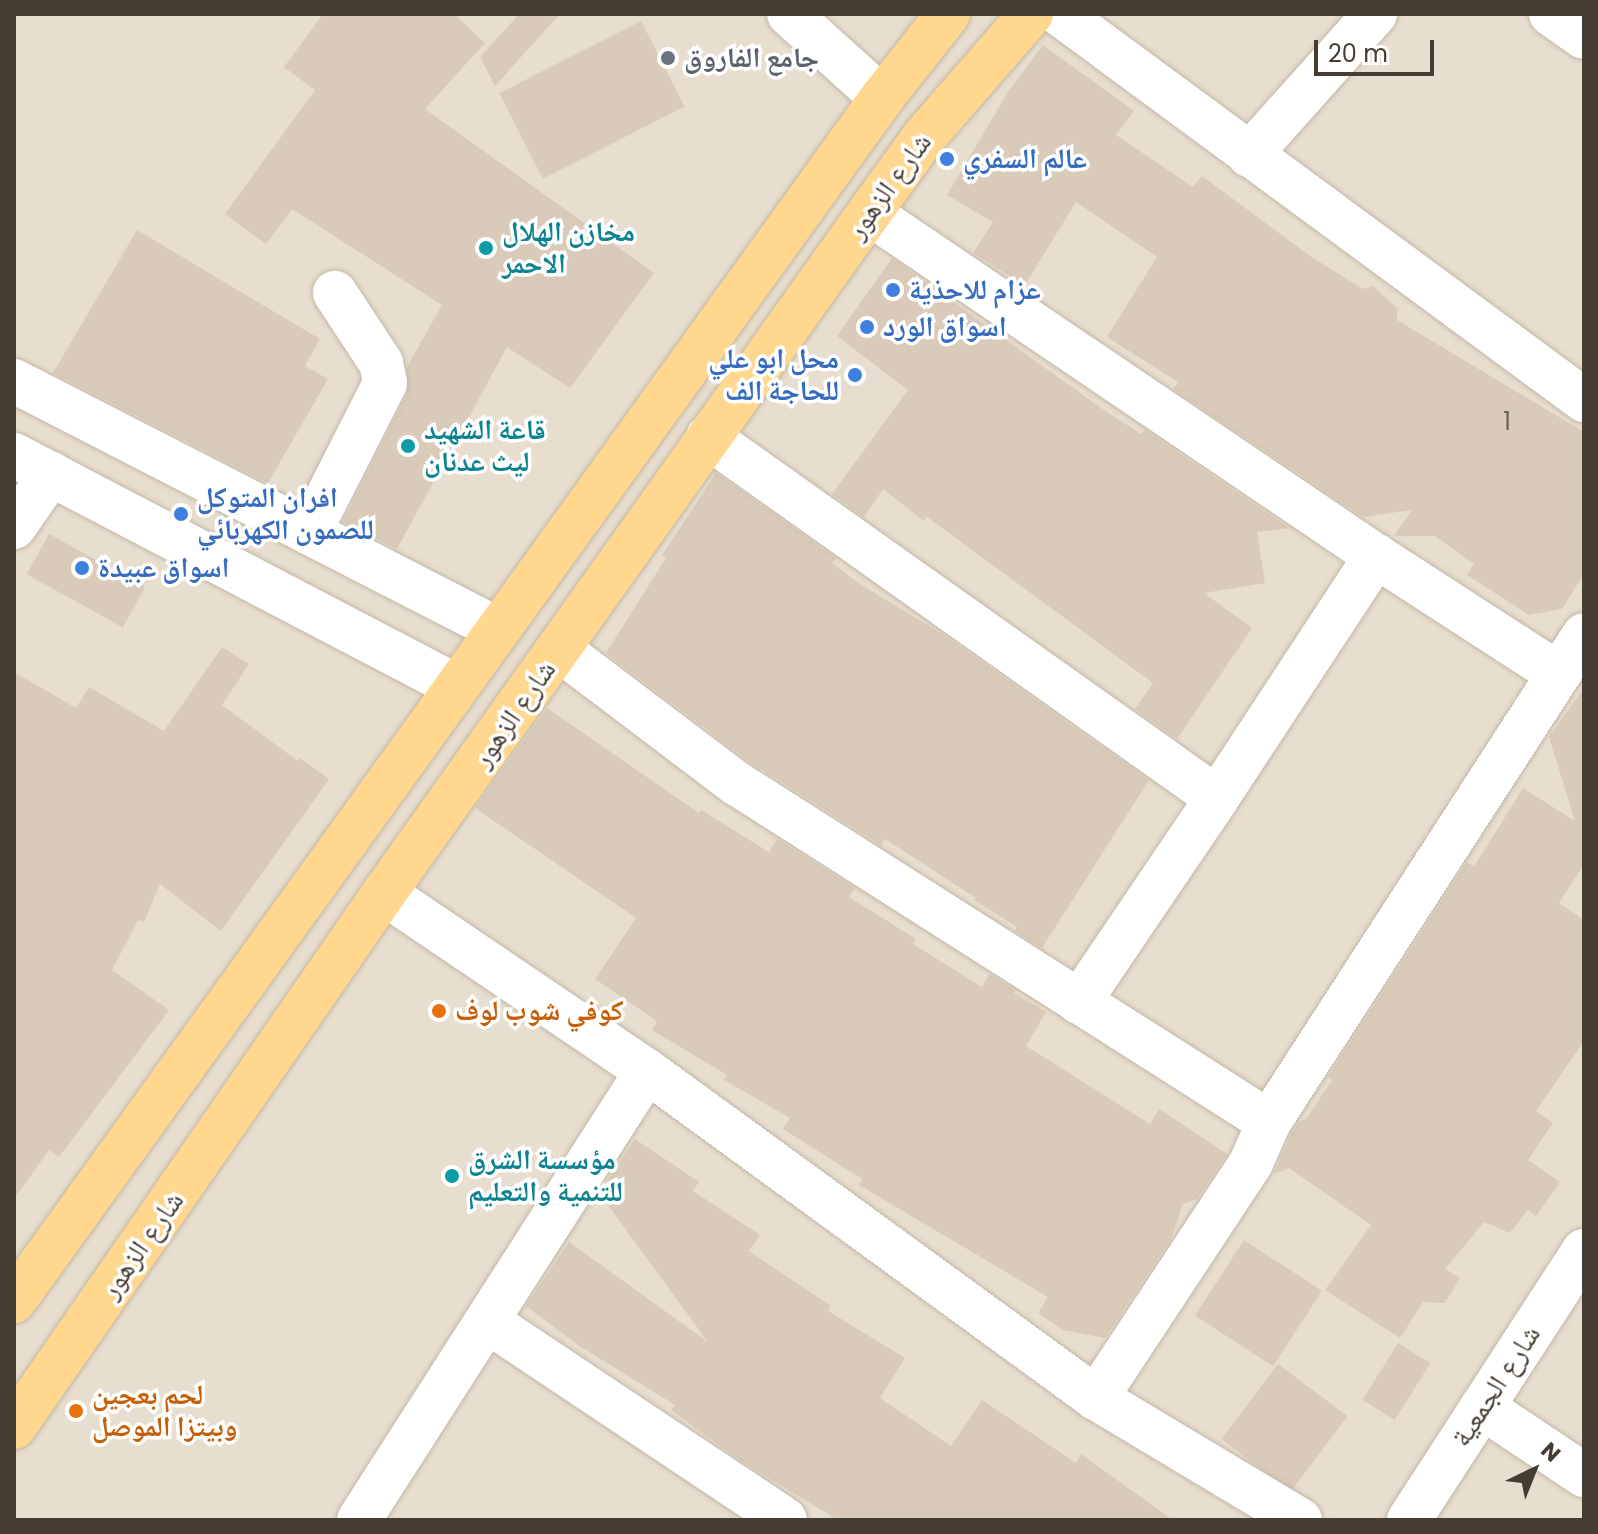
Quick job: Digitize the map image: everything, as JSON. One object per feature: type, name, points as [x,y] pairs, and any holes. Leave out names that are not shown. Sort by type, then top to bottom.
[{"type":"main road","name":"شارع الزهور","points":[[14,1301],[455,686],[882,98],[948,14]]},
{"type":"main road","name":"شارع الزهور","points":[[21,1402],[924,137],[1031,14]]},
{"type":"street","points":[[789,14],[882,98]]},
{"type":"street","points":[[1060,14],[1584,400]]},
{"type":"street","points":[[1249,155],[1375,14]]},
{"type":"street","points":[[1551,14],[1584,37]]},
{"type":"street","points":[[869,213],[1376,556],[1557,673]]},
{"type":"street","points":[[309,533],[385,383],[381,363],[335,293]]},
{"type":"street","points":[[14,381],[497,629]]},
{"type":"street","points":[[708,437],[1217,798]]},
{"type":"street","points":[[14,527],[32,465],[455,686]]},
{"type":"street","points":[[1079,1002],[1376,556]]},
{"type":"street","points":[[1096,1398],[1251,1163],[1269,1122],[1584,635]]},
{"type":"street","points":[[560,650],[736,783],[1269,1122]]},
{"type":"street","points":[[384,893],[647,1071],[1096,1398],[1300,1520]]},
{"type":"street","points":[[359,1520],[647,1071]]},
{"type":"street","name":"شارع الجمعية","points":[[1409,1520],[1584,1251]]},
{"type":"street","points":[[487,1321],[785,1520]]},
{"type":"street","points":[[1482,1407],[1584,1475]]},
{"type":"shaded area","points":[[14,14],[1584,14],[1584,1520],[14,1520]]},
{"type":"building","points":[[323,14],[454,14],[485,43],[425,109],[654,273],[570,388],[507,347],[397,549],[343,522],[407,394],[407,367],[442,305],[292,209],[266,244],[225,214],[315,90],[284,67]]},
{"type":"building","points":[[519,14],[560,14],[495,86],[480,57]]},
{"type":"building","points":[[641,21],[685,107],[543,179],[499,93]]},
{"type":"building","points":[[1043,45],[1134,111],[1116,135],[1193,187],[1202,176],[1310,256],[1363,289],[1373,286],[1397,308],[1397,320],[1584,432],[1584,574],[1562,609],[1529,615],[1467,575],[1474,564],[1435,536],[1394,536],[1412,510],[1363,517],[1173,389],[1178,382],[1107,337],[1157,257],[1076,202],[1025,285],[973,253],[993,222],[947,195],[1008,92]]},
{"type":"building","points":[[137,230],[320,339],[305,366],[328,379],[268,483],[53,373]]},
{"type":"building","points":[[892,258],[1104,410],[1141,434],[1145,430],[1289,528],[1257,532],[1265,583],[1204,593],[1252,628],[1177,739],[1135,709],[1153,683],[927,517],[924,521],[883,489],[864,517],[832,494],[908,390],[837,336]]},
{"type":"building","points":[[716,473],[836,558],[832,563],[857,582],[942,634],[1149,780],[1042,948],[1015,931],[1017,927],[974,900],[976,898],[885,839],[881,845],[750,762],[606,653],[666,558],[662,555]]},
{"type":"building","points":[[49,534],[145,587],[123,628],[27,574]]},
{"type":"building","points":[[222,647],[249,664],[222,705],[298,761],[300,758],[329,779],[221,931],[160,884],[144,922],[138,920],[112,970],[169,1010],[59,1157],[49,1150],[14,1199],[14,672],[76,708],[89,687],[164,731]]},
{"type":"building","points":[[1584,688],[1584,864],[1559,903],[1584,920],[1584,1041],[1536,1111],[1553,1123],[1528,1160],[1560,1182],[1536,1216],[1528,1210],[1510,1233],[1484,1222],[1445,1269],[1460,1278],[1445,1303],[1423,1302],[1400,1338],[1325,1290],[1371,1225],[1289,1168],[1274,1174],[1291,1134],[1299,1122],[1306,1119],[1332,1080],[1328,1077],[1467,862],[1474,867],[1523,788],[1575,821],[1549,737]]},
{"type":"building","points":[[547,708],[699,813],[701,810],[769,852],[777,839],[855,888],[849,897],[916,939],[913,944],[982,987],[989,974],[1015,990],[1014,993],[1046,1012],[1026,1046],[1150,1124],[1159,1109],[1227,1154],[1197,1199],[1183,1204],[1171,1239],[1105,1338],[1063,1330],[1038,1313],[1048,1297],[859,1185],[862,1179],[783,1129],[790,1118],[724,1080],[727,1075],[652,1030],[657,1021],[595,979],[636,918],[475,808]]},
{"type":"building","points":[[635,1139],[699,1182],[693,1191],[760,1235],[749,1251],[831,1306],[828,1311],[905,1358],[880,1398],[951,1446],[982,1400],[1076,1463],[1081,1454],[1173,1520],[838,1520],[738,1459],[671,1410],[675,1405],[578,1345],[526,1306],[569,1242],[708,1342],[599,1193]]},
{"type":"building","points":[[1244,1240],[1322,1291],[1273,1366],[1195,1315]]},
{"type":"building","points":[[1398,1343],[1430,1363],[1395,1420],[1362,1400]]},
{"type":"building","points":[[1278,1364],[1347,1416],[1291,1491],[1221,1439]]},
{"type":"place","name":"جامع الفاروق","points":[[668,58]]},
{"type":"place","name":"عالم السفري","points":[[947,159]]},
{"type":"place","name":"مخازن الهلال الاحمر","points":[[486,248]]},
{"type":"place","name":"عزام للاحذية","points":[[893,290]]},
{"type":"place","name":"اسواق الورد","points":[[867,327]]},
{"type":"place","name":"محل ابو علي للحاجة الف","points":[[855,375]]},
{"type":"place","name":"قاعة الشهيد ليث عدنان","points":[[408,446]]},
{"type":"place","name":"افران المتوكل للصمون الكهربائي","points":[[181,514]]},
{"type":"place","name":"اسواق عبيدة","points":[[82,568]]},
{"type":"place","name":"كوفي شوب لوف","points":[[439,1011]]},
{"type":"place","name":"مؤسسة الشرق للتنمية والتعليم","points":[[452,1176]]},
{"type":"place","name":"لحم بعجين وبيتزا الموصل","points":[[76,1411]]}]
